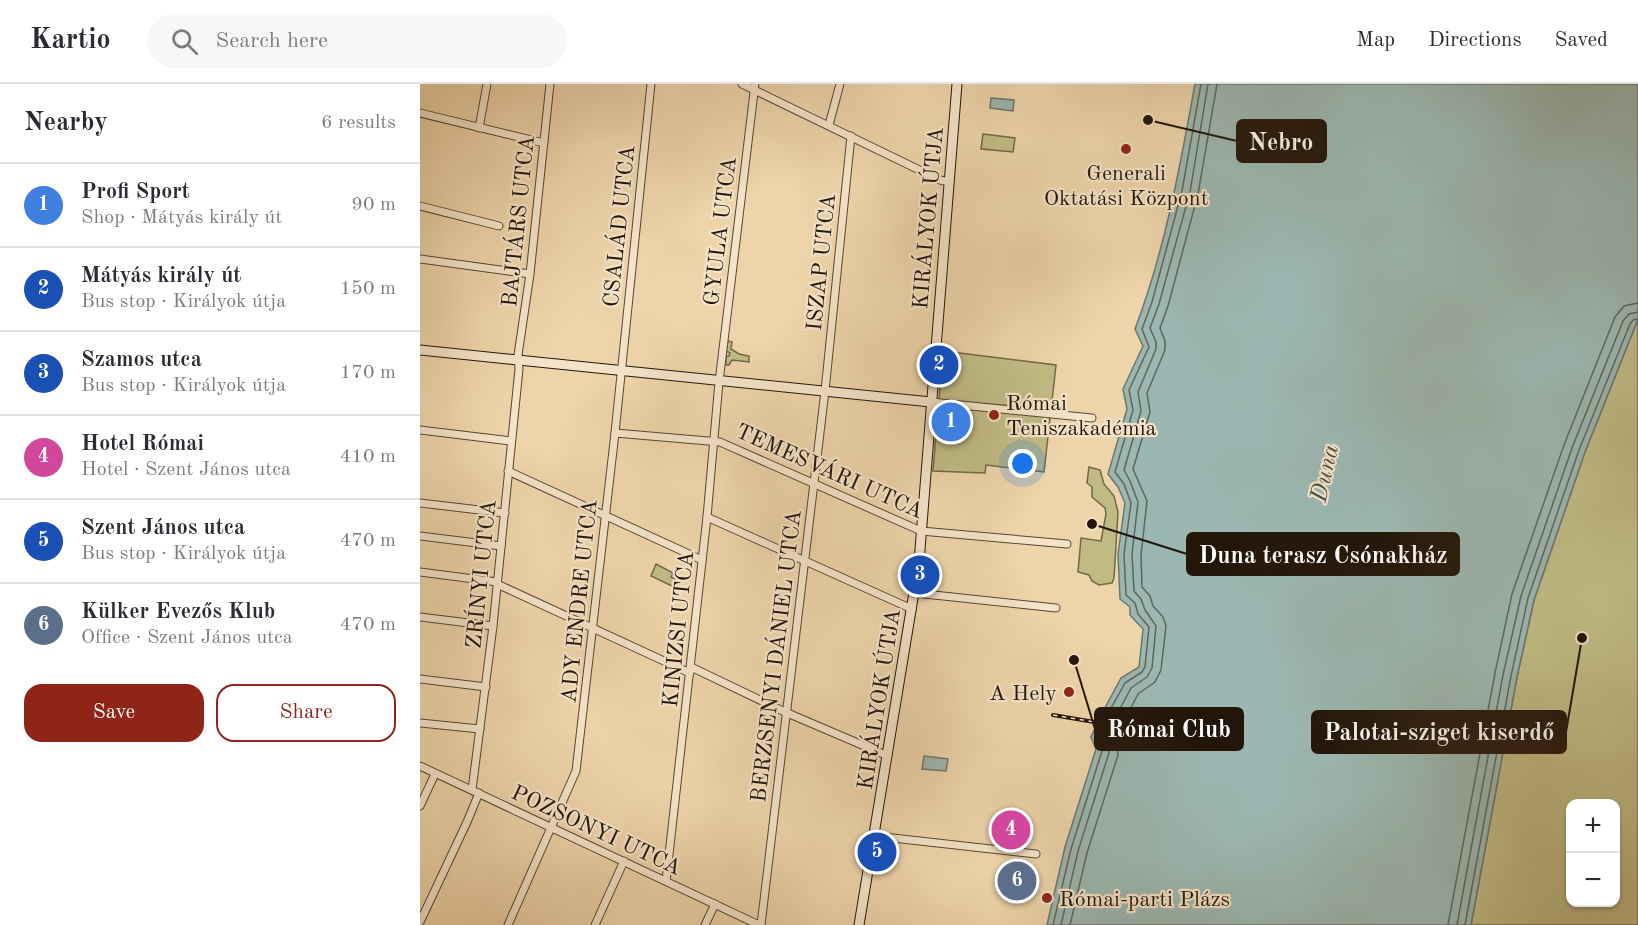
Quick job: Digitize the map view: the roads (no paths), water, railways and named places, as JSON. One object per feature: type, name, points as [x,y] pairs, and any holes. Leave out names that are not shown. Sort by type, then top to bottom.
[{"type":"street","points":[[479,128],[487,84]]},
{"type":"street","name":"BAJTÁRS UTCA","points":[[519,362],[550,84]]},
{"type":"street","name":"CSALÁD UTCA","points":[[621,372],[651,84]]},
{"type":"street","points":[[742,84],[754,87],[940,180],[949,182]]},
{"type":"street","points":[[830,125],[840,84]]},
{"type":"street","name":"KIRÁLYOK ÚTJA","points":[[859,925],[915,593],[957,84]]},
{"type":"street","name":"GYULA UTCA","points":[[719,382],[754,87]]},
{"type":"street","points":[[420,113],[544,143]]},
{"type":"street","name":"ISZAP UTCA","points":[[825,391],[851,136]]},
{"type":"street","points":[[420,206],[499,226]]},
{"type":"street","points":[[420,259],[530,274]]},
{"type":"street","points":[[420,350],[519,362],[1092,418]]},
{"type":"street","name":"ZRÍNYI UTCA","points":[[420,922],[460,837],[476,791],[480,729],[493,626],[519,362]]},
{"type":"street","name":"ADY ENDRE UTCA","points":[[508,925],[576,771],[621,372]]},
{"type":"street","name":"KINIZSI UTCA","points":[[666,881],[707,517],[719,382]]},
{"type":"street","name":"BERZSENYI DÁNIEL UTCA","points":[[760,925],[825,391]]},
{"type":"street","points":[[420,430],[511,441]]},
{"type":"street","name":"TEMESVÁRI UTCA","points":[[615,433],[720,442],[921,531],[1067,544]]},
{"type":"street","points":[[508,471],[702,560]]},
{"type":"street","points":[[420,503],[505,513]]},
{"type":"street","points":[[707,517],[912,609]]},
{"type":"street","points":[[420,536],[501,546]]},
{"type":"street","points":[[420,572],[497,583],[592,629],[888,756]]},
{"type":"street","points":[[915,593],[1056,608]]},
{"type":"street","points":[[420,617],[493,626]]},
{"type":"street","points":[[420,679],[486,687]]},
{"type":"street","points":[[420,723],[480,729]]},
{"type":"street","name":"POZSONYI UTCA","points":[[420,766],[760,925]]},
{"type":"street","points":[[420,806],[435,774]]},
{"type":"street","points":[[875,836],[1036,854]]},
{"type":"street","points":[[595,925],[624,861]]},
{"type":"street","points":[[705,925],[715,904]]},
{"type":"water","name":"Duna","points":[[1195,84],[1638,84],[1638,319],[1585,452],[1534,600],[1517,677],[1471,925],[1047,925],[1065,847],[1096,749],[1091,737],[1121,678],[1139,667],[1143,629],[1130,615],[1130,607],[1120,599],[1118,554],[1125,503],[1118,487],[1108,474],[1127,409],[1123,389],[1143,346],[1135,329],[1163,239]]},
{"type":"water","points":[[991,98],[1014,100],[1013,111],[990,108]]},
{"type":"water","points":[[924,756],[948,759],[946,771],[922,769]]},
{"type":"railway","points":[[1053,715],[1106,724]]},
{"type":"place","name":"Nebro","points":[[1148,120]]},
{"type":"place","name":"Generali Oktatási Központ","points":[[1126,149]]},
{"type":"place","name":"Mátyás király út","points":[[939,365]]},
{"type":"place","name":"Római Teniszakadémia","points":[[994,415]]},
{"type":"place","name":"Profi Sport","points":[[951,422]]},
{"type":"place","name":"Duna terasz Csónakház","points":[[1092,524]]},
{"type":"place","name":"Szamos utca","points":[[920,575]]},
{"type":"place","name":"Palotai-sziget kiserdő","points":[[1582,638]]},
{"type":"place","name":"Római Club","points":[[1074,660]]},
{"type":"place","name":"A Hely","points":[[1069,692]]},
{"type":"place","name":"Hotel Római","points":[[1011,830]]},
{"type":"place","name":"Szent János utca","points":[[877,852]]},
{"type":"place","name":"Külker Evezős Klub","points":[[1017,881]]},
{"type":"place","name":"Római-parti Plázs","points":[[1047,898]]}]
